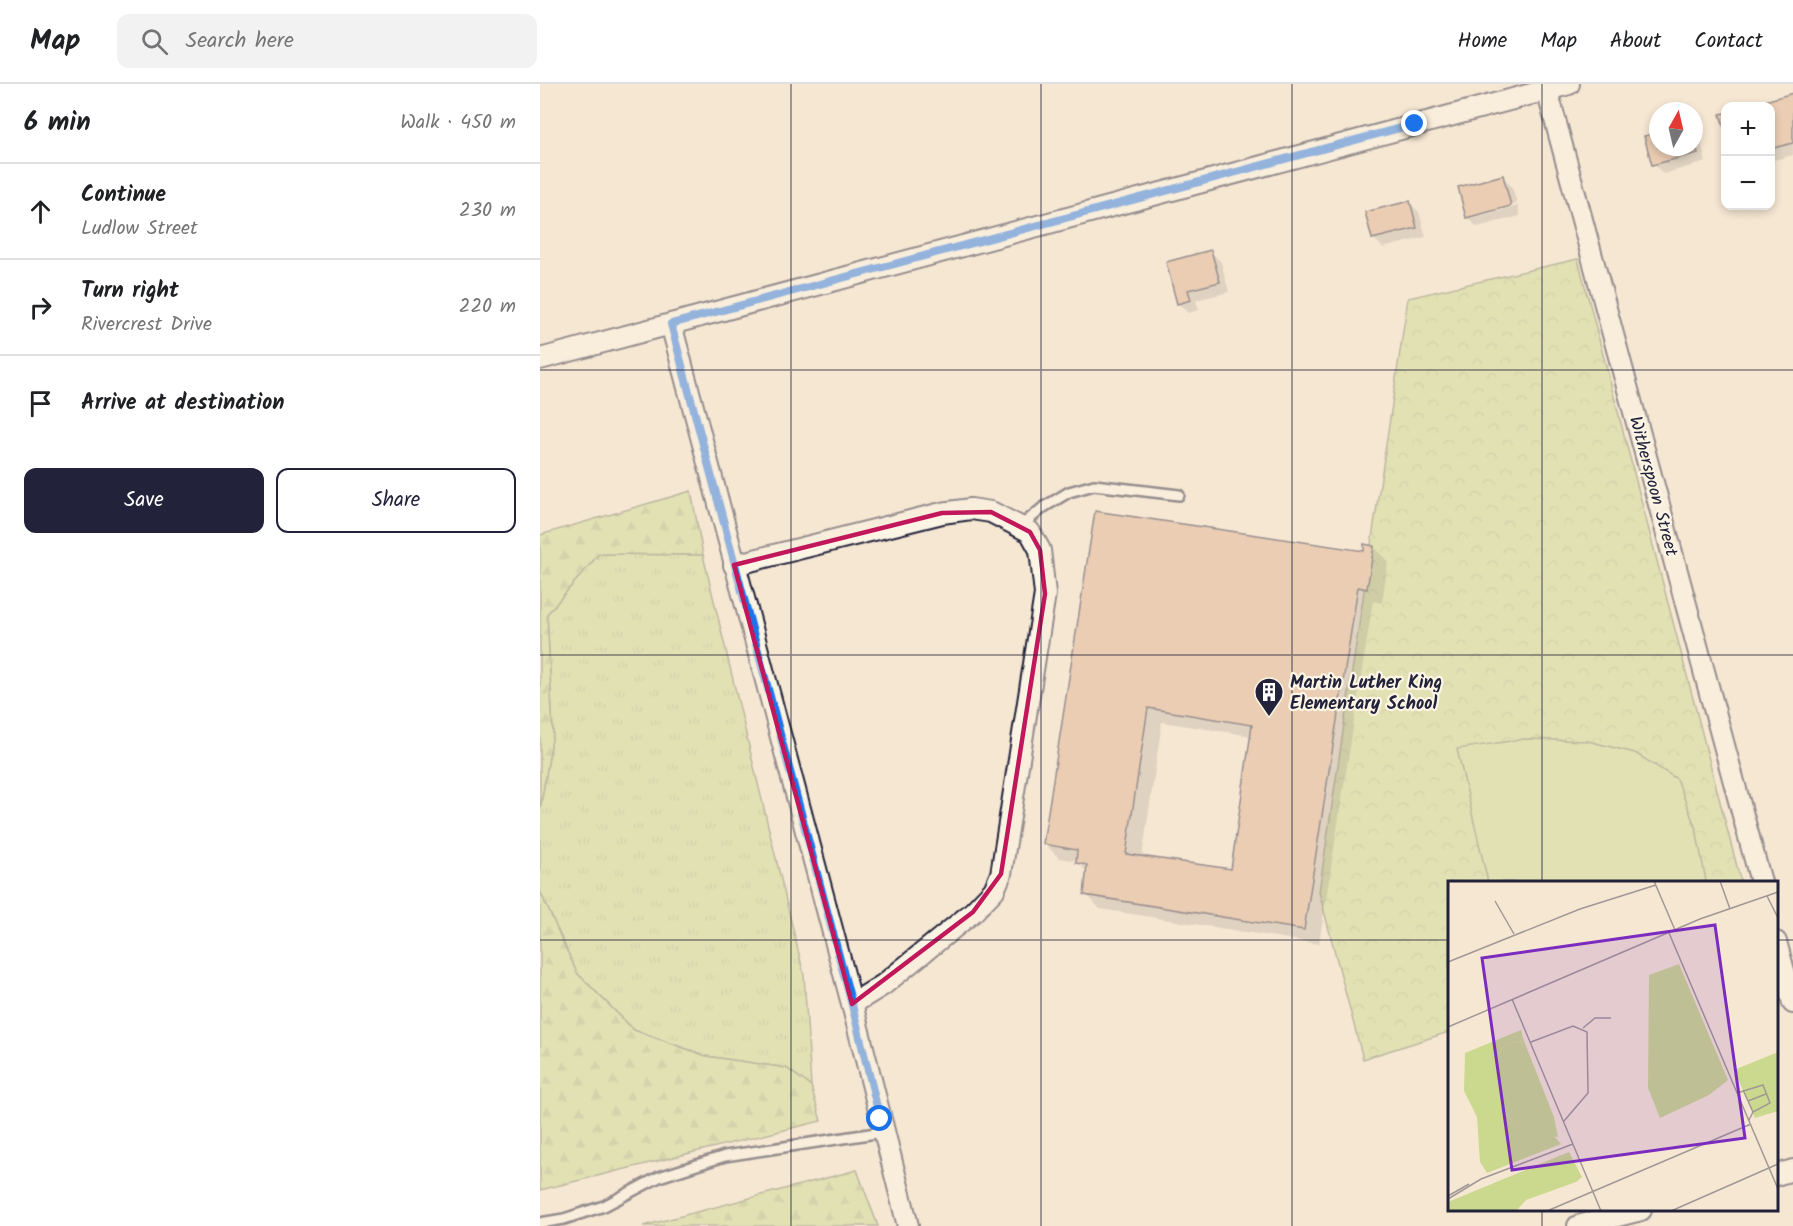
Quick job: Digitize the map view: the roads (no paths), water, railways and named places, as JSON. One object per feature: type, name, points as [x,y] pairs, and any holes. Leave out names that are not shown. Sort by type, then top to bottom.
[{"type":"street","points":[[540,359],[1569,84]]},
{"type":"street","name":"Witherspoon Street","points":[[1547,90],[1761,881]]},
{"type":"street","points":[[671,324],[852,1005],[908,1226]]},
{"type":"street","points":[[734,565],[942,513],[971,510],[991,512],[1030,531],[1040,550],[1045,594],[1001,874],[994,890],[973,912],[882,985],[852,1005]]},
{"type":"street","points":[[1778,949],[1791,991]]},
{"type":"street","points":[[1778,1174],[1793,1170]]},
{"type":"street","points":[[1578,1226],[1634,1211]]},
{"type":"lane","points":[[1021,526],[1044,507],[1069,492],[1094,484],[1179,495]]},
{"type":"lane","points":[[540,1223],[564,1219],[604,1206],[659,1177],[725,1156],[883,1132]]},
{"type":"place","name":"Martin Luther King Elementary School","points":[[1269,718]]}]
